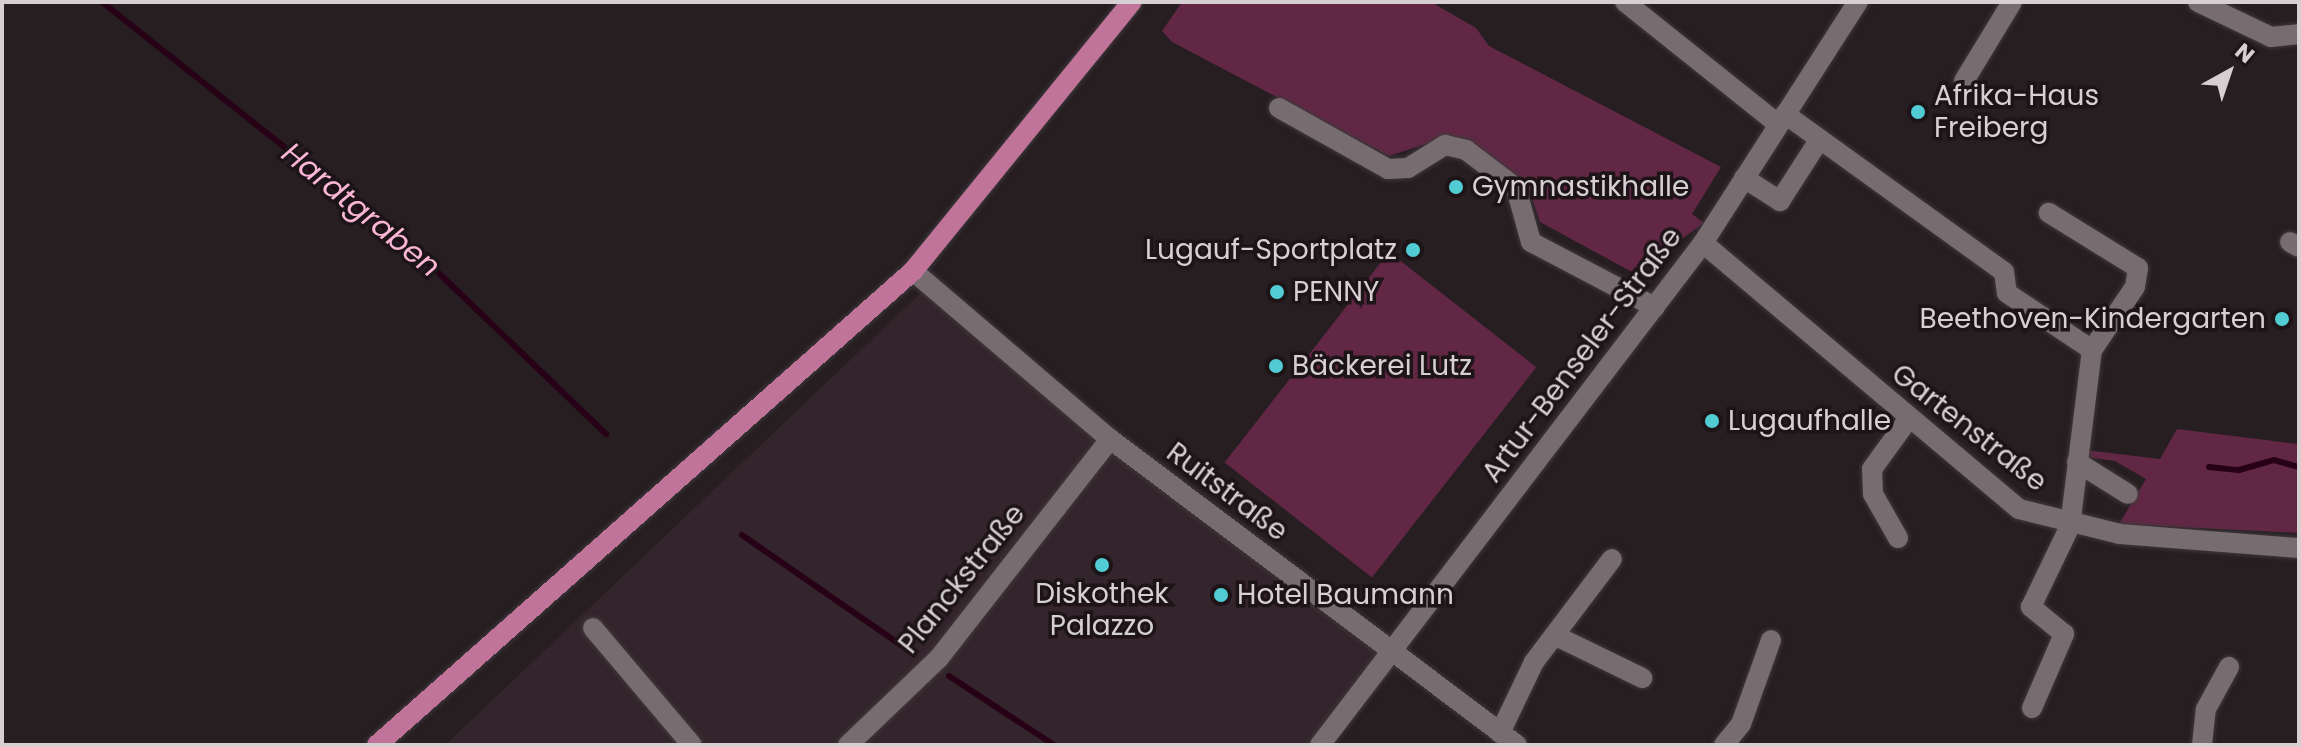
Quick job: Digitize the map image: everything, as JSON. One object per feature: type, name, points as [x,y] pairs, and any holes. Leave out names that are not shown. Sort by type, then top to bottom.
[{"type":"main road","points":[[377,745],[913,271],[1132,2]]},
{"type":"street","points":[[1625,2],[1782,119],[2004,272],[2007,293],[2092,350]]},
{"type":"street","name":"Artur-Benseler-Straße","points":[[1320,745],[1703,243],[1858,2]]},
{"type":"street","points":[[1964,81],[2012,2]]},
{"type":"street","points":[[2198,2],[2271,37],[2299,34]]},
{"type":"street","points":[[1279,108],[1388,169],[1408,168],[1445,145],[1466,150],[1516,188],[1531,242],[1655,307]]},
{"type":"street","points":[[1744,178],[1780,201],[1816,145]]},
{"type":"street","points":[[2032,708],[2064,634],[2031,607],[2070,526],[2092,350],[2135,287],[2138,268],[2049,213]]},
{"type":"street","name":"Gartenstraße","points":[[1703,243],[2019,509],[2070,526],[2299,548]]},
{"type":"street","name":"Ruitstraße","points":[[913,271],[1110,439],[1517,745]]},
{"type":"street","points":[[1898,538],[1873,494],[1872,469],[1909,418]]},
{"type":"street","name":"Planckstraße","points":[[848,745],[939,658],[1110,439]]},
{"type":"street","points":[[2077,462],[2128,494]]},
{"type":"street","points":[[1500,733],[1534,662],[1612,559]]},
{"type":"street","points":[[593,628],[692,745]]},
{"type":"street","points":[[1556,636],[1642,678]]},
{"type":"street","points":[[1724,745],[1741,724],[1771,640]]},
{"type":"street","points":[[2202,745],[2206,709],[2229,667]]},
{"type":"shaded area","points":[[1182,2],[1431,2],[1476,28],[1489,46],[1721,167],[1692,214],[1704,223],[1634,273],[1540,222],[1528,186],[1487,154],[1447,137],[1389,156],[1172,42],[1162,31]]},
{"type":"shaded area","points":[[1389,252],[1536,367],[1372,578],[1225,462]]},
{"type":"shaded area","points":[[927,287],[1405,654],[1333,745],[445,745]]},
{"type":"shaded area","points":[[2177,429],[2299,444],[2299,533],[2119,524],[2146,479],[2115,461],[2086,457],[2085,450],[2160,459]]},
{"type":"waterway","name":"Hardtgraben","points":[[102,2],[421,256],[606,434]]},
{"type":"waterway","points":[[2209,467],[2239,470],[2274,460],[2299,467]]},
{"type":"waterway","name":"Hardtgraben","points":[[742,535],[914,654]]},
{"type":"waterway","name":"Hardtgraben","points":[[949,676],[1054,745]]},
{"type":"place","name":"Afrika-Haus Freiberg","points":[[1918,112]]},
{"type":"place","name":"Gymnastikhalle","points":[[1456,187]]},
{"type":"place","name":"Lugauf-Sportplatz","points":[[1413,250]]},
{"type":"place","name":"PENNY","points":[[1277,292]]},
{"type":"place","name":"Beethoven-Kindergarten","points":[[2282,319]]},
{"type":"place","name":"Bäckerei Lutz","points":[[1276,366]]},
{"type":"place","name":"Lugaufhalle","points":[[1712,421]]},
{"type":"place","name":"Diskothek Palazzo","points":[[1102,565]]},
{"type":"place","name":"Hotel Baumann","points":[[1221,595]]}]
